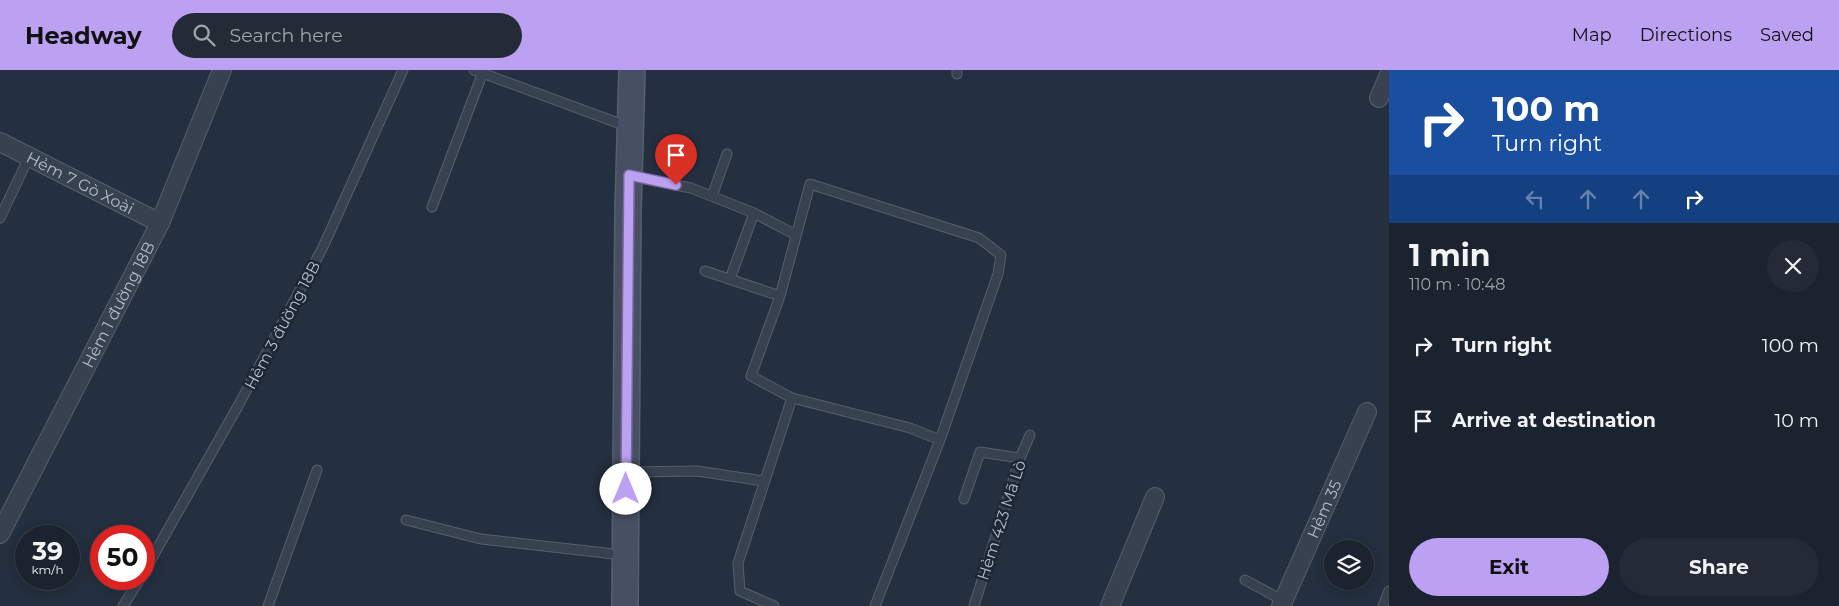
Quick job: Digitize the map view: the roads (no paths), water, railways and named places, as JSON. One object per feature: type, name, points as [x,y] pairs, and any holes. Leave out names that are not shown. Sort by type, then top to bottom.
[{"type":"main road","points":[[625,606],[629,127],[632,70]]},
{"type":"street","name":"Hẻm 1 đường 18B","points":[[0,534],[160,223],[222,70]]},
{"type":"street","points":[[1380,98],[1389,75]]},
{"type":"street","name":"Hẻm 7 Gò Xoài","points":[[0,142],[160,223]]},
{"type":"street","name":"Hẻm 35","points":[[1282,603],[1367,412]]},
{"type":"street","points":[[1110,606],[1155,497]]},
{"type":"lane","name":"Hẻm 3 đường 18B","points":[[155,552],[324,248],[402,70]]},
{"type":"lane","points":[[432,207],[479,71],[629,127]]},
{"type":"lane","points":[[712,196],[727,154]]},
{"type":"lane","points":[[0,218],[29,157]]},
{"type":"lane","points":[[629,175],[691,188],[754,213],[796,234]]},
{"type":"lane","points":[[875,606],[940,440],[998,274],[1001,255],[979,238],[810,184],[780,296],[751,376],[792,398],[910,428],[940,440]]},
{"type":"lane","points":[[730,280],[754,213]]},
{"type":"lane","points":[[705,271],[780,296]]},
{"type":"lane","points":[[774,606],[740,591],[738,563],[792,398]]},
{"type":"lane","name":"Hẻm 423 Mã Lò","points":[[974,606],[1020,458],[1030,435]]},
{"type":"lane","points":[[964,499],[980,452],[1020,458]]},
{"type":"lane","points":[[268,606],[317,470]]},
{"type":"lane","points":[[626,472],[697,471],[764,481]]},
{"type":"lane","points":[[406,520],[481,539],[625,556]]},
{"type":"lane","points":[[1245,580],[1282,603]]},
{"type":"lane","points":[[123,606],[133,590]]},
{"type":"lane","points":[[1383,606],[1389,591]]}]
